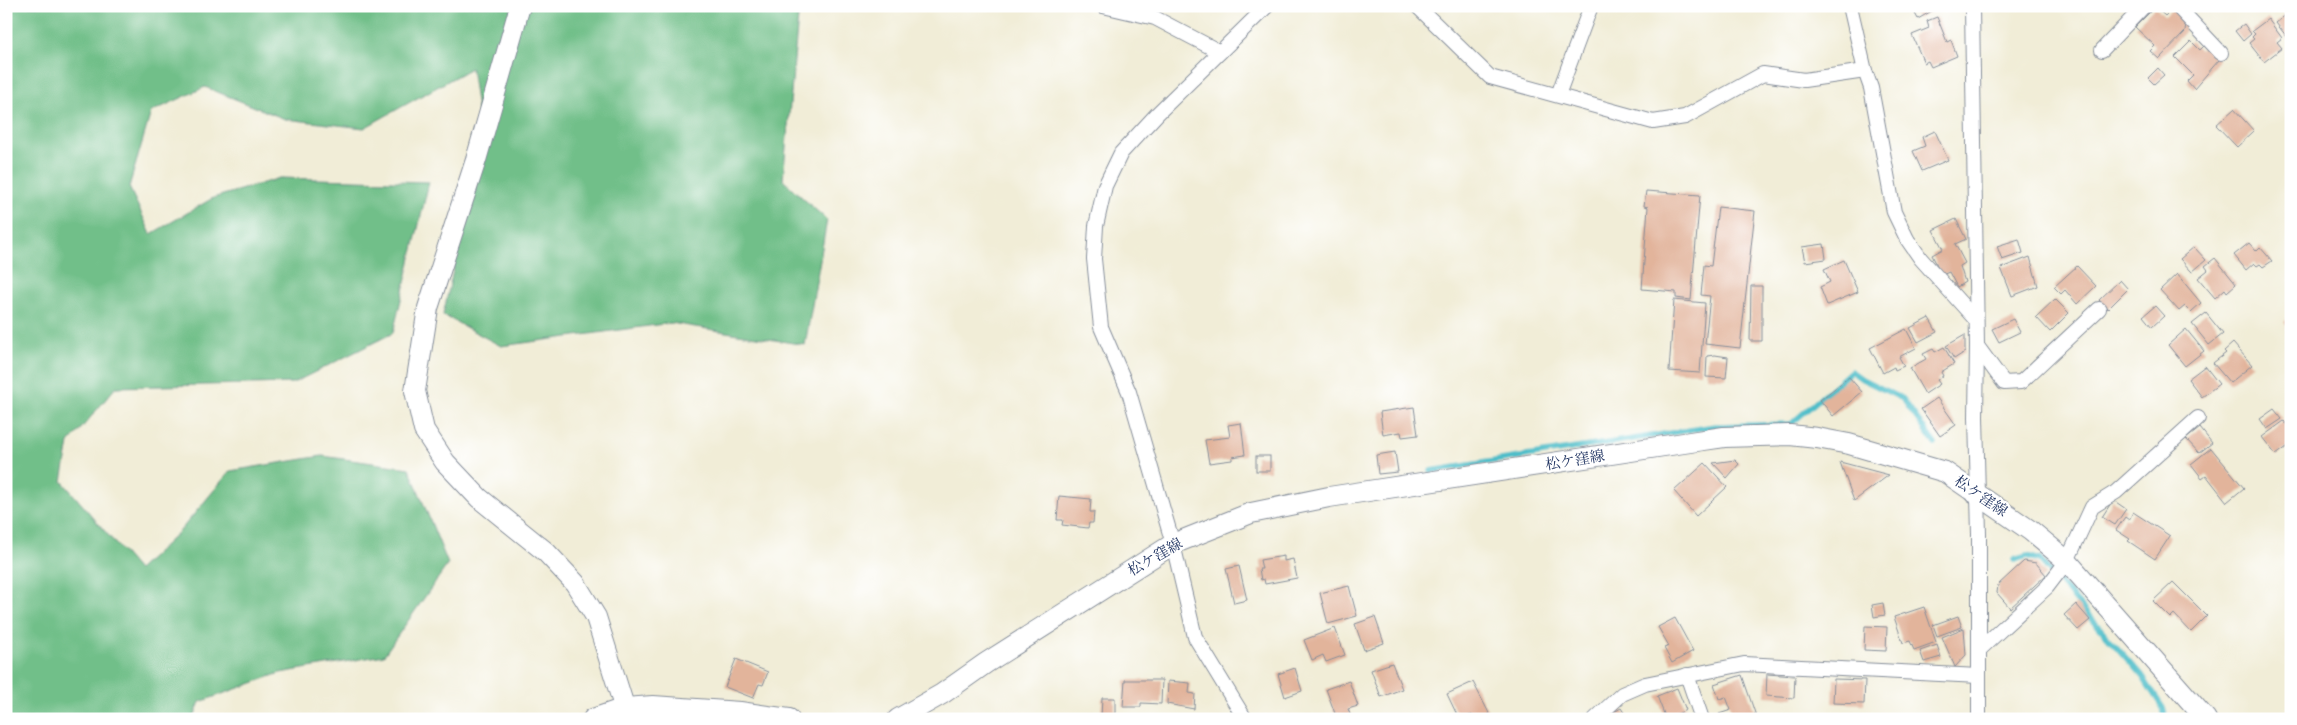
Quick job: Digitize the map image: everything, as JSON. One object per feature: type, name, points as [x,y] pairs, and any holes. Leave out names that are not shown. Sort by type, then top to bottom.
[{"type":"street","points":[[520,6],[476,160],[428,308],[415,390],[424,430],[446,462],[479,498],[546,552],[575,582],[596,617],[626,713]]},
{"type":"street","points":[[1103,6],[1155,18],[1220,52]]},
{"type":"street","points":[[1245,719],[1195,637],[1173,544],[1129,392],[1101,327],[1094,259],[1096,226],[1105,186],[1121,153],[1268,6]]},
{"type":"street","points":[[1417,6],[1490,76],[1653,122],[1685,117],[1764,74],[1804,80],[1865,71]]},
{"type":"street","points":[[1558,95],[1591,6]]},
{"type":"street","points":[[1850,6],[1865,71],[1871,88],[1894,212],[1907,240],[1921,259],[1975,319]]},
{"type":"street","points":[[1972,6],[1975,319],[1977,346],[1976,417],[1979,495],[1979,719]]},
{"type":"street","points":[[2102,50],[2144,6]]},
{"type":"street","points":[[2177,6],[2221,53]]},
{"type":"street","points":[[1977,346],[2004,383],[2021,382],[2099,309]]},
{"type":"street","points":[[1979,650],[2047,587],[2062,568],[2092,507],[2116,492],[2198,418]]},
{"type":"street","name":"松ケ窪線","points":[[900,719],[942,694],[986,663],[1173,544],[1251,513],[1329,497],[1724,437],[1790,435],[1849,444],[1945,472],[1979,495],[2031,531],[2062,568],[2206,719]]},
{"type":"street","points":[[1595,719],[1622,694],[1645,684],[1744,664],[1980,676]]},
{"type":"street","points":[[1687,675],[1702,719]]},
{"type":"street","points":[[593,719],[653,706],[740,712],[789,719]]},
{"type":"street","points":[[900,719],[905,719]]},
{"type":"green space","points":[[6,6],[799,6],[783,180],[827,220],[805,345],[671,323],[501,346],[443,315],[482,143],[471,68],[364,128],[285,119],[205,87],[151,112],[129,187],[151,234],[213,198],[280,178],[429,182],[393,333],[293,383],[116,387],[69,443],[62,481],[138,570],[180,531],[230,471],[322,456],[409,468],[448,564],[384,655],[280,673],[200,702],[193,719],[6,719]]},
{"type":"building","points":[[1911,6],[1940,6],[1918,19]]},
{"type":"building","points":[[2155,7],[2165,16],[2172,9],[2186,23],[2185,32],[2159,59],[2150,51],[2155,46],[2135,27]]},
{"type":"building","points":[[2287,14],[2291,19],[2291,42],[2276,23]]},
{"type":"building","points":[[1937,17],[1947,42],[1951,40],[1957,56],[1931,67],[1928,61],[1924,63],[1912,35],[1929,28],[1927,21]]},
{"type":"building","points":[[2268,19],[2282,38],[2277,42],[2282,48],[2264,62],[2249,43],[2254,39],[2252,37],[2255,34],[2252,31]]},
{"type":"building","points":[[2244,24],[2251,34],[2243,41],[2235,31]]},
{"type":"building","points":[[2191,41],[2200,50],[2205,45],[2219,60],[2194,89],[2187,81],[2193,75],[2175,57]]},
{"type":"building","points":[[2158,68],[2164,75],[2154,84],[2148,78]]},
{"type":"building","points":[[2234,109],[2254,131],[2237,147],[2216,125]]},
{"type":"building","points":[[1935,131],[1948,160],[1922,171],[1913,151],[1925,146],[1922,137]]},
{"type":"building","points":[[1646,191],[1700,195],[1691,300],[1676,298],[1676,292],[1642,289],[1648,207],[1644,206]]},
{"type":"building","points":[[1718,207],[1755,211],[1740,348],[1705,344],[1710,296],[1701,295],[1704,265],[1711,266]]},
{"type":"building","points":[[1956,219],[1966,239],[1955,244],[1965,263],[1960,266],[1965,282],[1957,287],[1949,272],[1942,275],[1932,255],[1943,249],[1933,230]]},
{"type":"building","points":[[2019,239],[2023,253],[2002,260],[1997,246]]},
{"type":"building","points":[[2249,243],[2256,251],[2260,247],[2272,261],[2263,267],[2260,264],[2257,266],[2254,263],[2246,270],[2234,255]]},
{"type":"building","points":[[1824,244],[1826,259],[1805,262],[1802,247]]},
{"type":"building","points":[[2194,247],[2206,260],[2192,272],[2180,259]]},
{"type":"building","points":[[2030,257],[2038,286],[2012,296],[2001,268]]},
{"type":"building","points":[[2215,258],[2236,284],[2227,292],[2225,289],[2215,298],[2198,278],[2208,270],[2205,266]]},
{"type":"building","points":[[1844,260],[1858,292],[1827,305],[1820,287],[1830,282],[1824,269]]},
{"type":"building","points":[[2077,266],[2096,286],[2077,304],[2065,290],[2061,294],[2054,287]]},
{"type":"building","points":[[2177,274],[2201,303],[2191,312],[2185,306],[2179,311],[2160,290]]},
{"type":"building","points":[[2120,280],[2128,289],[2108,309],[2099,300]]},
{"type":"building","points":[[1751,286],[1762,286],[1762,341],[1750,341]]},
{"type":"building","points":[[2055,299],[2069,313],[2050,332],[2036,317]]},
{"type":"building","points":[[1674,300],[1705,303],[1700,373],[1669,371]]},
{"type":"building","points":[[2155,306],[2164,316],[2152,327],[2143,316]]},
{"type":"building","points":[[2206,313],[2223,334],[2209,345],[2192,324]]},
{"type":"building","points":[[2291,317],[2291,331],[2284,322]]},
{"type":"building","points":[[1929,318],[1937,332],[1918,342],[1910,328]]},
{"type":"building","points":[[2013,319],[2020,332],[1999,342],[1992,329]]},
{"type":"building","points":[[1906,329],[1916,348],[1899,357],[1904,366],[1895,370],[1894,367],[1883,373],[1870,348]]},
{"type":"building","points":[[2186,329],[2204,351],[2185,366],[2168,345]]},
{"type":"building","points":[[1965,335],[1965,352],[1954,359],[1946,346]]},
{"type":"building","points":[[2233,343],[2252,365],[2230,383],[2213,363],[2226,353],[2224,351]]},
{"type":"building","points":[[1944,347],[1954,364],[1941,372],[1943,376],[1937,380],[1940,384],[1925,394],[1910,368],[1926,359],[1923,354],[1933,349],[1935,352]]},
{"type":"building","points":[[1707,356],[1728,357],[1726,378],[1706,377]]},
{"type":"building","points":[[2205,366],[2219,384],[2202,397],[2188,379]]},
{"type":"building","points":[[1849,377],[1862,392],[1833,416],[1820,400]]},
{"type":"building","points":[[1937,398],[1956,425],[1940,436],[1921,409]]},
{"type":"building","points":[[1414,407],[1418,435],[1402,437],[1401,432],[1383,435],[1380,412]]},
{"type":"building","points":[[2274,409],[2282,419],[2267,429],[2260,419]]},
{"type":"building","points":[[2284,421],[2291,430],[2291,444],[2276,455],[2262,437]]},
{"type":"building","points":[[1241,423],[1245,455],[1232,457],[1232,460],[1209,463],[1205,440],[1230,437],[1228,425]]},
{"type":"building","points":[[2200,428],[2212,443],[2199,453],[2186,439]]},
{"type":"building","points":[[2211,448],[2244,488],[2227,502],[2206,475],[2202,478],[2191,464]]},
{"type":"building","points":[[1395,452],[1398,472],[1378,474],[1376,455]]},
{"type":"building","points":[[1256,456],[1270,456],[1270,471],[1256,471]]},
{"type":"building","points":[[1735,460],[1739,464],[1727,478],[1713,463]]},
{"type":"building","points":[[1840,462],[1889,475],[1854,501]]},
{"type":"building","points":[[1705,463],[1727,487],[1696,516],[1674,491]]},
{"type":"building","points":[[1059,496],[1091,499],[1090,512],[1094,512],[1093,523],[1089,523],[1088,528],[1062,525],[1063,520],[1057,520]]},
{"type":"building","points":[[2113,500],[2126,509],[2115,525],[2102,517]]},
{"type":"building","points":[[2133,512],[2170,536],[2155,559],[2128,541],[2130,539],[2116,530],[2125,517],[2129,520]]},
{"type":"building","points":[[1284,556],[1284,561],[1293,559],[1297,578],[1265,584],[1264,579],[1261,580],[1259,569],[1262,569],[1260,560]]},
{"type":"building","points":[[2024,561],[2036,563],[2046,575],[2010,608],[1997,593],[1998,585]]},
{"type":"building","points":[[1239,566],[1247,600],[1234,603],[1226,569]]},
{"type":"building","points":[[2173,582],[2207,616],[2191,632],[2174,614],[2170,618],[2153,601]]},
{"type":"building","points":[[1349,586],[1357,616],[1328,624],[1320,593]]},
{"type":"building","points":[[1883,603],[1885,615],[1874,617],[1872,605]]},
{"type":"building","points":[[2076,604],[2090,620],[2078,630],[2064,615]]},
{"type":"building","points":[[1924,607],[1936,642],[1914,650],[1910,641],[1903,643],[1894,617]]},
{"type":"building","points":[[1958,616],[1962,627],[1937,636],[1933,625]]},
{"type":"building","points":[[1375,617],[1384,643],[1364,650],[1355,624]]},
{"type":"building","points":[[1675,618],[1693,651],[1672,663],[1664,648],[1669,646],[1658,627]]},
{"type":"building","points":[[1865,626],[1887,627],[1886,651],[1864,650]]},
{"type":"building","points":[[1335,628],[1345,655],[1326,662],[1323,655],[1312,660],[1304,640]]},
{"type":"building","points":[[1964,628],[1966,655],[1955,667],[1942,637]]},
{"type":"building","points":[[1937,645],[1941,657],[1924,662],[1920,651]]},
{"type":"building","points":[[736,659],[768,672],[763,685],[759,684],[753,698],[725,687]]},
{"type":"building","points":[[1392,663],[1402,689],[1381,697],[1371,670]]},
{"type":"building","points":[[1295,668],[1302,691],[1285,697],[1278,674]]},
{"type":"building","points":[[1767,674],[1795,676],[1794,698],[1766,696]]},
{"type":"building","points":[[1742,675],[1757,719],[1720,719],[1719,714],[1731,710],[1726,697],[1719,699],[1714,684]]},
{"type":"building","points":[[1834,679],[1865,680],[1864,704],[1833,703]]},
{"type":"building","points":[[1125,680],[1162,680],[1161,704],[1141,703],[1141,707],[1123,707]]},
{"type":"building","points":[[1168,681],[1190,683],[1189,693],[1195,694],[1194,709],[1167,704]]},
{"type":"building","points":[[1349,681],[1358,706],[1348,709],[1351,717],[1337,719],[1326,689]]},
{"type":"building","points":[[1473,682],[1492,719],[1474,719],[1472,715],[1459,719],[1447,694]]},
{"type":"building","points":[[1677,688],[1686,710],[1666,719],[1657,696]]},
{"type":"building","points":[[1102,698],[1115,698],[1115,717],[1101,717]]},
{"type":"building","points":[[1621,708],[1628,719],[1611,719],[1609,715]]},
{"type":"waterway","points":[[1431,471],[1715,426],[1791,424],[1851,371],[1862,379],[1903,399],[1935,444]]},
{"type":"waterway","points":[[2014,560],[2027,556],[2040,560],[2142,676],[2163,708],[2166,719]]}]
